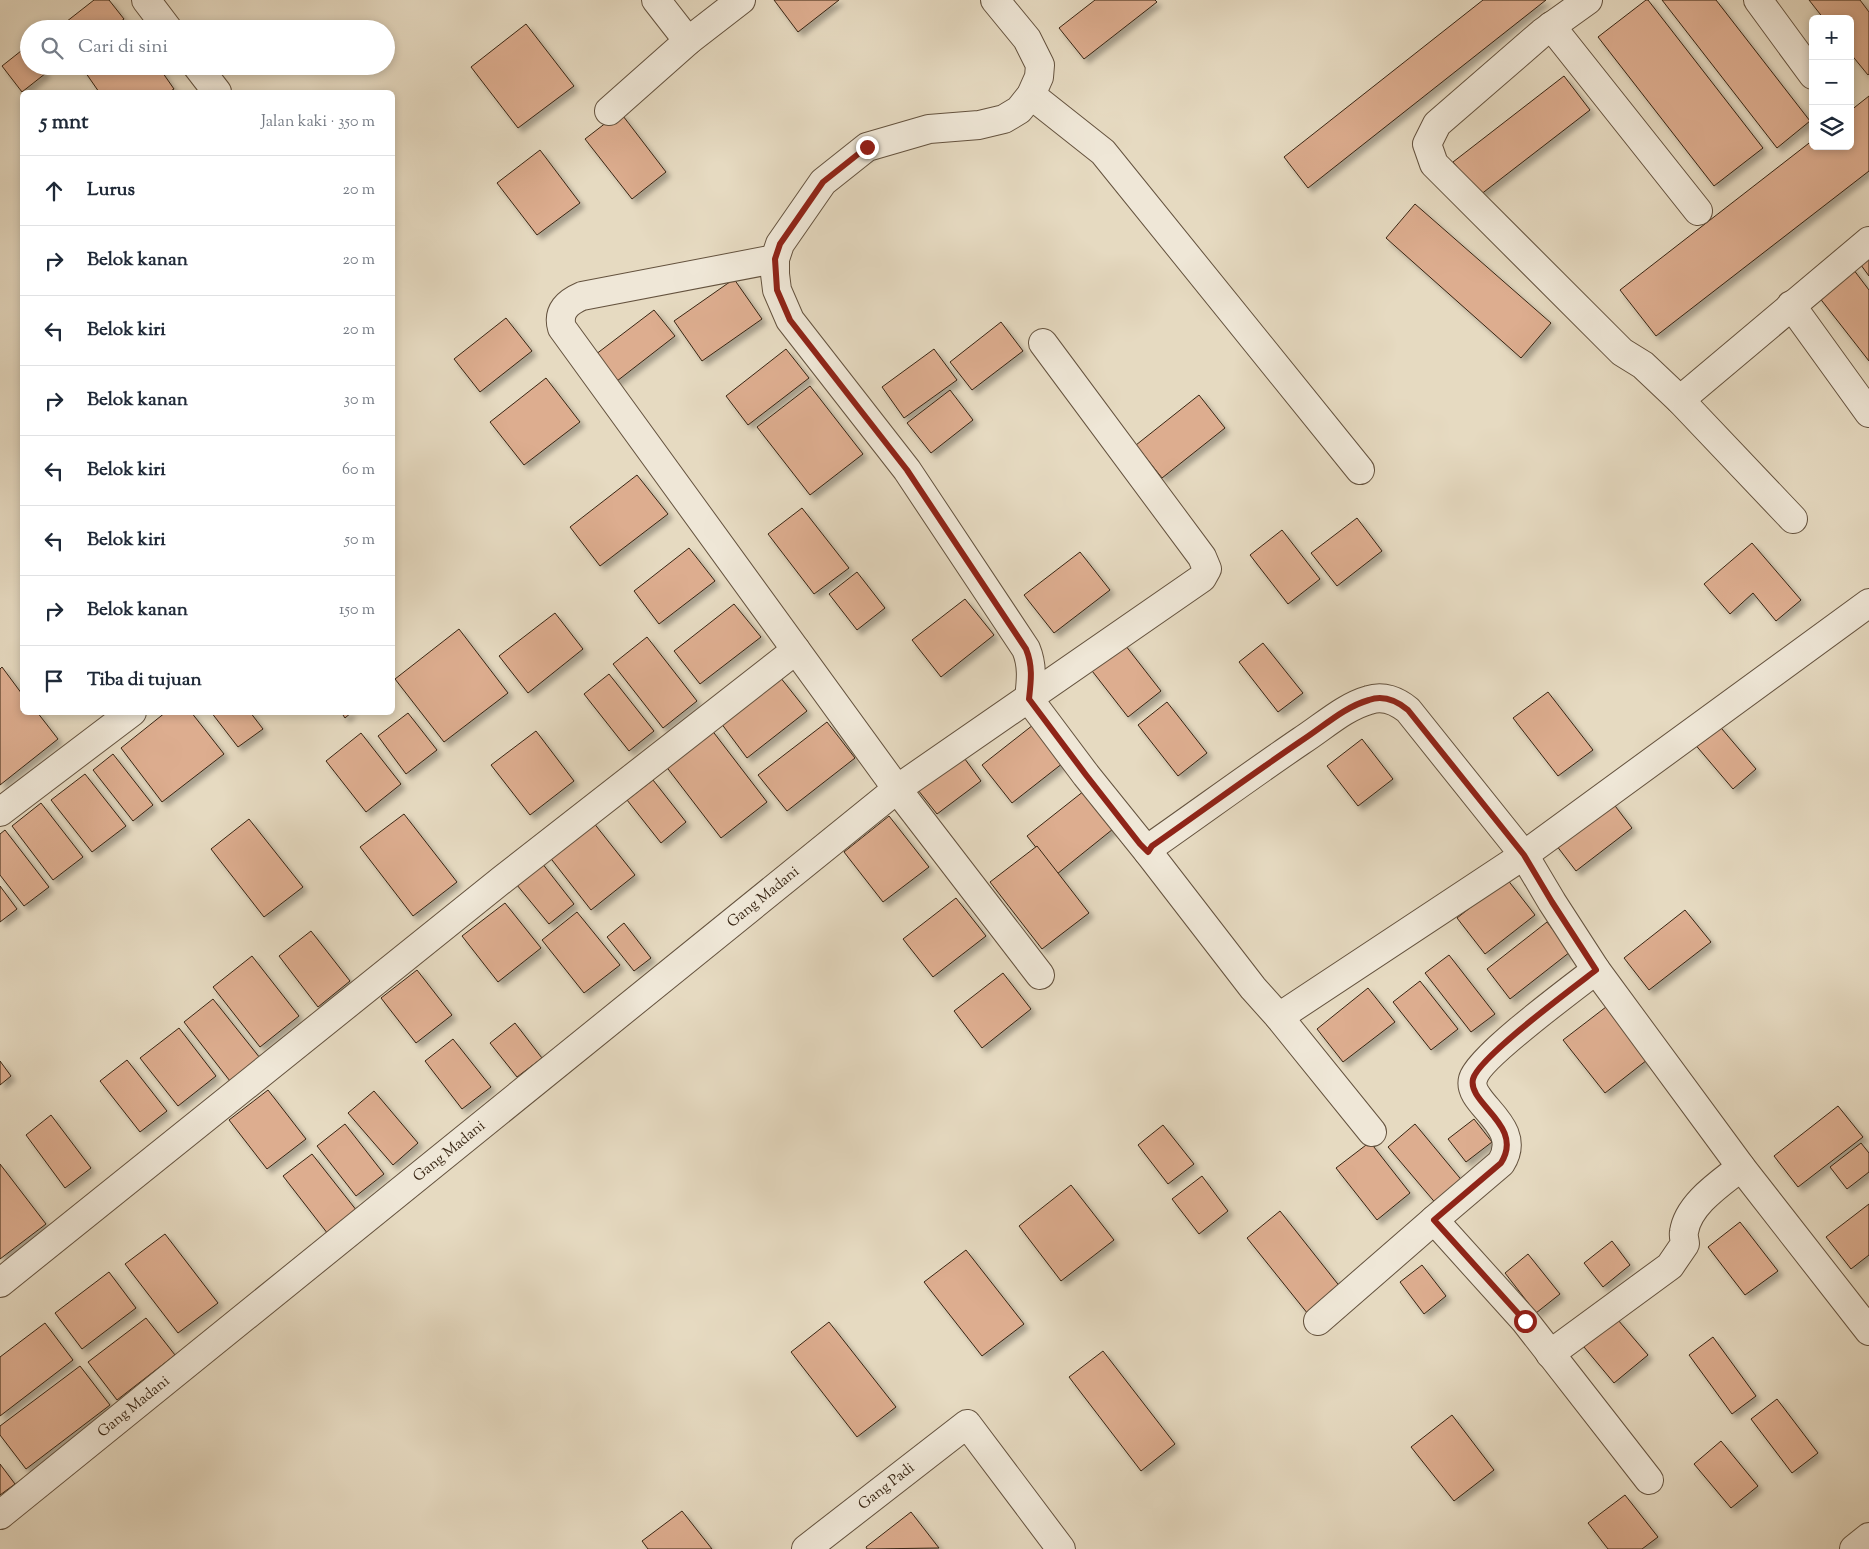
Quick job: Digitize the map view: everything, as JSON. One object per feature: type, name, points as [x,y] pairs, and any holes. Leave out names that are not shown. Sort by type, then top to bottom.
[{"type":"street","points":[[146,0],[161,20]]},
{"type":"street","points":[[656,0],[688,41]]},
{"type":"street","points":[[609,111],[688,41],[741,0]]},
{"type":"street","points":[[996,0],[1027,39],[1040,65],[1038,77],[1031,95],[1019,110],[1004,119],[979,125],[930,129],[867,147],[823,182],[780,244],[775,259],[777,290],[790,320],[907,470],[1026,649],[1031,666],[1029,699],[1086,775],[1253,988],[1279,1016],[1372,1132]]},
{"type":"street","points":[[1588,0],[1552,26],[1437,124],[1427,144],[1434,164],[1622,352],[1643,365],[1680,400],[1793,519]]},
{"type":"street","points":[[1758,0],[1809,70]]},
{"type":"street","points":[[1552,26],[1698,212]]},
{"type":"street","points":[[204,75],[215,90]]},
{"type":"street","points":[[1031,95],[1103,152],[1360,470]]},
{"type":"street","points":[[1680,400],[1869,241]]},
{"type":"street","points":[[775,259],[582,296],[572,301],[562,310],[560,322],[565,334],[897,789],[1040,975]]},
{"type":"street","points":[[1791,305],[1869,413]]},
{"type":"street","name":"Gang Madani","points":[[0,1515],[897,789],[1202,578],[1207,569],[1202,557],[1043,343]]},
{"type":"street","points":[[1279,1016],[1524,855],[1869,603]]},
{"type":"street","points":[[0,1283],[503,879],[796,650]]},
{"type":"street","points":[[1148,852],[1152,846],[1353,706],[1371,699],[1388,699],[1400,703],[1408,710],[1524,855],[1596,970],[1741,1167],[1869,1331]]},
{"type":"street","points":[[0,812],[128,715]]},
{"type":"street","points":[[1318,1321],[1501,1163],[1506,1156],[1506,1139],[1501,1127],[1476,1095],[1472,1080],[1477,1071],[1491,1056],[1518,1032],[1596,970]]},
{"type":"street","points":[[1550,1354],[1670,1266],[1685,1244],[1684,1232],[1692,1214],[1706,1194],[1741,1167]]},
{"type":"street","points":[[1434,1220],[1525,1321],[1649,1480]]},
{"type":"street","name":"Gang Padi","points":[[806,1549],[968,1424],[1061,1549]]},
{"type":"street","points":[[1854,1549],[1869,1537]]},
{"type":"building","points":[[94,0],[109,0],[124,19],[123,20],[68,20]]},
{"type":"building","points":[[774,0],[839,0],[798,32]]},
{"type":"building","points":[[1095,0],[1155,0],[1157,2],[1084,59],[1059,28]]},
{"type":"building","points":[[1483,0],[1546,0],[1308,188],[1284,157]]},
{"type":"building","points":[[1648,0],[1763,148],[1714,186],[1598,37]]},
{"type":"building","points":[[1662,0],[1716,0],[1809,120],[1809,122],[1777,148]]},
{"type":"building","points":[[1809,0],[1860,0],[1869,12],[1868,75],[1854,58],[1854,15],[1821,15]]},
{"type":"building","points":[[526,24],[574,86],[518,128],[471,67]]},
{"type":"building","points":[[20,52],[20,75],[43,75],[25,90],[20,90],[2,66]]},
{"type":"building","points":[[87,75],[164,75],[174,89],[172,90],[98,90]]},
{"type":"building","points":[[1564,76],[1590,110],[1480,195],[1453,162]]},
{"type":"building","points":[[1869,96],[1869,171],[1656,336],[1620,290],[1809,143],[1809,150],[1854,150],[1854,108]]},
{"type":"building","points":[[620,112],[666,172],[632,199],[585,139]]},
{"type":"building","points":[[540,150],[580,203],[537,235],[497,183]]},
{"type":"building","points":[[1415,204],[1551,323],[1521,358],[1386,238]]},
{"type":"building","points":[[1869,245],[1869,276],[1855,257]]},
{"type":"building","points":[[1850,265],[1869,290],[1869,361],[1815,292]]},
{"type":"building","points":[[734,279],[762,319],[702,361],[674,321]]},
{"type":"building","points":[[654,310],[675,336],[608,388],[587,361]]},
{"type":"building","points":[[506,318],[532,351],[480,392],[454,359]]},
{"type":"building","points":[[1001,322],[1023,351],[972,390],[950,362]]},
{"type":"building","points":[[786,349],[809,378],[748,425],[726,396]]},
{"type":"building","points":[[934,349],[957,380],[904,418],[882,387]]},
{"type":"building","points":[[546,378],[580,422],[524,465],[490,422]]},
{"type":"building","points":[[810,386],[863,454],[810,495],[757,427]]},
{"type":"building","points":[[950,390],[973,420],[931,453],[907,423]]},
{"type":"building","points":[[1199,395],[1225,428],[1162,478],[1136,445]]},
{"type":"building","points":[[637,475],[668,514],[600,566],[570,527]]},
{"type":"building","points":[[802,508],[849,568],[814,594],[768,534]]},
{"type":"building","points":[[1357,518],[1382,551],[1337,586],[1311,553]]},
{"type":"building","points":[[1282,530],[1320,579],[1288,604],[1250,555]]},
{"type":"building","points":[[1752,543],[1801,600],[1776,621],[1753,593],[1730,614],[1704,584]]},
{"type":"building","points":[[689,548],[715,581],[659,624],[634,591]]},
{"type":"building","points":[[1080,552],[1110,590],[1054,633],[1024,595]]},
{"type":"building","points":[[857,572],[885,608],[857,630],[829,594]]},
{"type":"building","points":[[965,599],[994,635],[941,677],[912,640]]},
{"type":"building","points":[[734,604],[761,637],[700,684],[674,651]]},
{"type":"building","points":[[555,613],[583,649],[528,693],[499,656]]},
{"type":"building","points":[[459,629],[508,693],[444,742],[395,679]]},
{"type":"building","points":[[647,637],[697,701],[663,728],[613,664]]},
{"type":"building","points":[[1122,641],[1161,691],[1128,717],[1089,667]]},
{"type":"building","points":[[1263,643],[1303,693],[1278,712],[1239,662]]},
{"type":"building","points":[[2,667],[20,691],[20,715],[39,715],[58,739],[0,785],[0,669]]},
{"type":"building","points":[[609,674],[654,731],[629,751],[584,694]]},
{"type":"building","points":[[780,677],[807,711],[747,758],[721,723]]},
{"type":"building","points":[[1548,692],[1593,750],[1558,776],[1513,718]]},
{"type":"building","points":[[1167,702],[1207,753],[1178,776],[1138,725]]},
{"type":"building","points":[[408,713],[437,750],[406,774],[378,736]]},
{"type":"building","points":[[162,715],[193,715],[224,754],[162,802],[121,748]]},
{"type":"building","points":[[213,715],[252,715],[263,729],[238,747]]},
{"type":"building","points":[[827,722],[855,758],[787,811],[758,775]]},
{"type":"building","points":[[1716,722],[1756,769],[1733,789],[1693,742]]},
{"type":"building","points":[[1033,725],[1063,763],[1012,803],[982,765]]},
{"type":"building","points":[[711,729],[767,802],[721,838],[665,765]]},
{"type":"building","points":[[536,731],[574,781],[530,815],[491,765]]},
{"type":"building","points":[[361,733],[401,784],[366,812],[326,761]]},
{"type":"building","points":[[1362,739],[1393,779],[1358,806],[1327,766]]},
{"type":"building","points":[[113,754],[153,805],[133,821],[93,770]]},
{"type":"building","points":[[962,755],[981,781],[937,814],[918,790]]},
{"type":"building","points":[[85,774],[126,826],[92,852],[51,800]]},
{"type":"building","points":[[653,780],[686,822],[661,843],[627,800]]},
{"type":"building","points":[[1089,787],[1118,825],[1057,874],[1027,836]]},
{"type":"building","points":[[1609,798],[1632,828],[1576,871],[1553,841]]},
{"type":"building","points":[[41,803],[83,857],[53,880],[12,826]]},
{"type":"building","points":[[404,814],[457,882],[413,916],[360,847]]},
{"type":"building","points":[[889,816],[929,867],[883,902],[844,852]]},
{"type":"building","points":[[589,817],[635,875],[591,910],[545,851]]},
{"type":"building","points":[[249,819],[303,887],[264,917],[211,849]]},
{"type":"building","points":[[5,830],[49,887],[24,906],[0,875],[0,834]]},
{"type":"building","points":[[1037,846],[1089,913],[1042,949],[990,882]]},
{"type":"building","points":[[538,858],[574,904],[549,924],[512,879]]},
{"type":"building","points":[[1507,879],[1535,915],[1485,954],[1457,918]]},
{"type":"building","points":[[0,886],[17,909],[0,922]]},
{"type":"building","points":[[956,898],[986,936],[933,977],[903,939]]},
{"type":"building","points":[[505,903],[541,948],[498,982],[462,936]]},
{"type":"building","points":[[1685,910],[1711,942],[1649,990],[1624,958]]},
{"type":"building","points":[[577,912],[620,965],[584,993],[542,940]]},
{"type":"building","points":[[1547,922],[1570,952],[1510,999],[1487,969]]},
{"type":"building","points":[[624,923],[651,958],[634,971],[607,937]]},
{"type":"building","points":[[311,931],[350,981],[318,1007],[279,956]]},
{"type":"building","points":[[1449,955],[1495,1014],[1471,1032],[1425,973]]},
{"type":"building","points":[[252,956],[299,1016],[260,1047],[213,987]]},
{"type":"building","points":[[417,970],[452,1015],[416,1043],[381,998]]},
{"type":"building","points":[[1003,973],[1031,1009],[982,1048],[954,1011]]},
{"type":"building","points":[[1420,981],[1458,1029],[1431,1050],[1393,1002]]},
{"type":"building","points":[[1368,988],[1395,1022],[1343,1062],[1317,1029]]},
{"type":"building","points":[[213,999],[260,1058],[230,1081],[184,1022]]},
{"type":"building","points":[[1606,1007],[1647,1060],[1605,1093],[1563,1040]]},
{"type":"building","points":[[515,1023],[542,1058],[517,1077],[490,1043]]},
{"type":"building","points":[[179,1028],[216,1076],[178,1106],[140,1058]]},
{"type":"building","points":[[453,1039],[491,1087],[462,1109],[425,1061]]},
{"type":"building","points":[[127,1060],[167,1111],[140,1132],[100,1081]]},
{"type":"building","points":[[0,1061],[11,1076],[0,1085]]},
{"type":"building","points":[[268,1090],[306,1139],[267,1169],[229,1120]]},
{"type":"building","points":[[374,1091],[418,1143],[393,1165],[348,1113]]},
{"type":"building","points":[[1838,1106],[1863,1137],[1798,1187],[1774,1156]]},
{"type":"building","points":[[51,1115],[91,1168],[65,1188],[26,1135]]},
{"type":"building","points":[[1474,1119],[1492,1142],[1466,1162],[1448,1139]]},
{"type":"building","points":[[345,1124],[384,1174],[356,1196],[317,1146]]},
{"type":"building","points":[[1415,1124],[1464,1183],[1438,1206],[1388,1147]]},
{"type":"building","points":[[1163,1125],[1194,1164],[1168,1184],[1138,1145]]},
{"type":"building","points":[[1370,1142],[1410,1193],[1377,1220],[1336,1168]]},
{"type":"building","points":[[1861,1143],[1869,1153],[1869,1172],[1847,1189],[1830,1167]]},
{"type":"building","points":[[312,1154],[357,1211],[328,1234],[283,1176]]},
{"type":"building","points":[[0,1164],[46,1224],[0,1259]]},
{"type":"building","points":[[1202,1176],[1228,1211],[1199,1234],[1172,1199]]},
{"type":"building","points":[[1071,1185],[1114,1240],[1061,1281],[1019,1226]]},
{"type":"building","points":[[1869,1204],[1869,1255],[1851,1269],[1826,1237]]},
{"type":"building","points":[[1280,1211],[1341,1288],[1308,1314],[1247,1238]]},
{"type":"building","points":[[1740,1222],[1778,1271],[1745,1295],[1708,1247]]},
{"type":"building","points":[[165,1234],[218,1303],[178,1333],[125,1264]]},
{"type":"building","points":[[1612,1241],[1630,1265],[1603,1287],[1584,1263]]},
{"type":"building","points":[[966,1250],[1024,1324],[982,1356],[924,1282]]},
{"type":"building","points":[[1528,1254],[1560,1294],[1536,1313],[1505,1273]]},
{"type":"building","points":[[1422,1265],[1446,1296],[1424,1314],[1400,1282]]},
{"type":"building","points":[[109,1272],[136,1308],[82,1349],[55,1313]]},
{"type":"building","points":[[1612,1313],[1648,1355],[1614,1383],[1579,1341]]},
{"type":"building","points":[[146,1318],[175,1355],[117,1400],[88,1362]]},
{"type":"building","points":[[829,1322],[896,1407],[857,1437],[791,1352]]},
{"type":"building","points":[[45,1323],[73,1360],[0,1416],[0,1357]]},
{"type":"building","points":[[1713,1337],[1756,1396],[1732,1414],[1689,1355]]},
{"type":"building","points":[[1103,1351],[1175,1444],[1141,1471],[1069,1377]]},
{"type":"building","points":[[80,1366],[110,1405],[26,1469],[0,1435],[0,1426]]},
{"type":"building","points":[[1777,1399],[1818,1453],[1792,1473],[1751,1419]]},
{"type":"building","points":[[1452,1415],[1494,1470],[1454,1501],[1411,1447]]},
{"type":"building","points":[[1721,1441],[1758,1486],[1731,1508],[1694,1464]]},
{"type":"building","points":[[0,1464],[15,1484],[0,1495]]},
{"type":"building","points":[[1625,1495],[1658,1537],[1642,1549],[1608,1549],[1588,1523]]},
{"type":"building","points":[[682,1511],[712,1549],[648,1549],[642,1541]]},
{"type":"building","points":[[911,1512],[939,1548],[867,1549],[866,1547]]},
{"type":"route","points":[[867,147],[823,182],[780,244],[775,259],[775,274],[777,290],[783,306],[790,320],[832,376],[907,470],[1026,649],[1031,661],[1032,671],[1029,699],[1140,844],[1148,852],[1152,846],[1353,706],[1371,699],[1388,699],[1400,703],[1408,710],[1524,855],[1596,970],[1518,1032],[1477,1071],[1472,1080],[1473,1088],[1476,1095],[1490,1110],[1501,1127],[1506,1139],[1506,1156],[1501,1163],[1434,1220],[1525,1321]]}]
